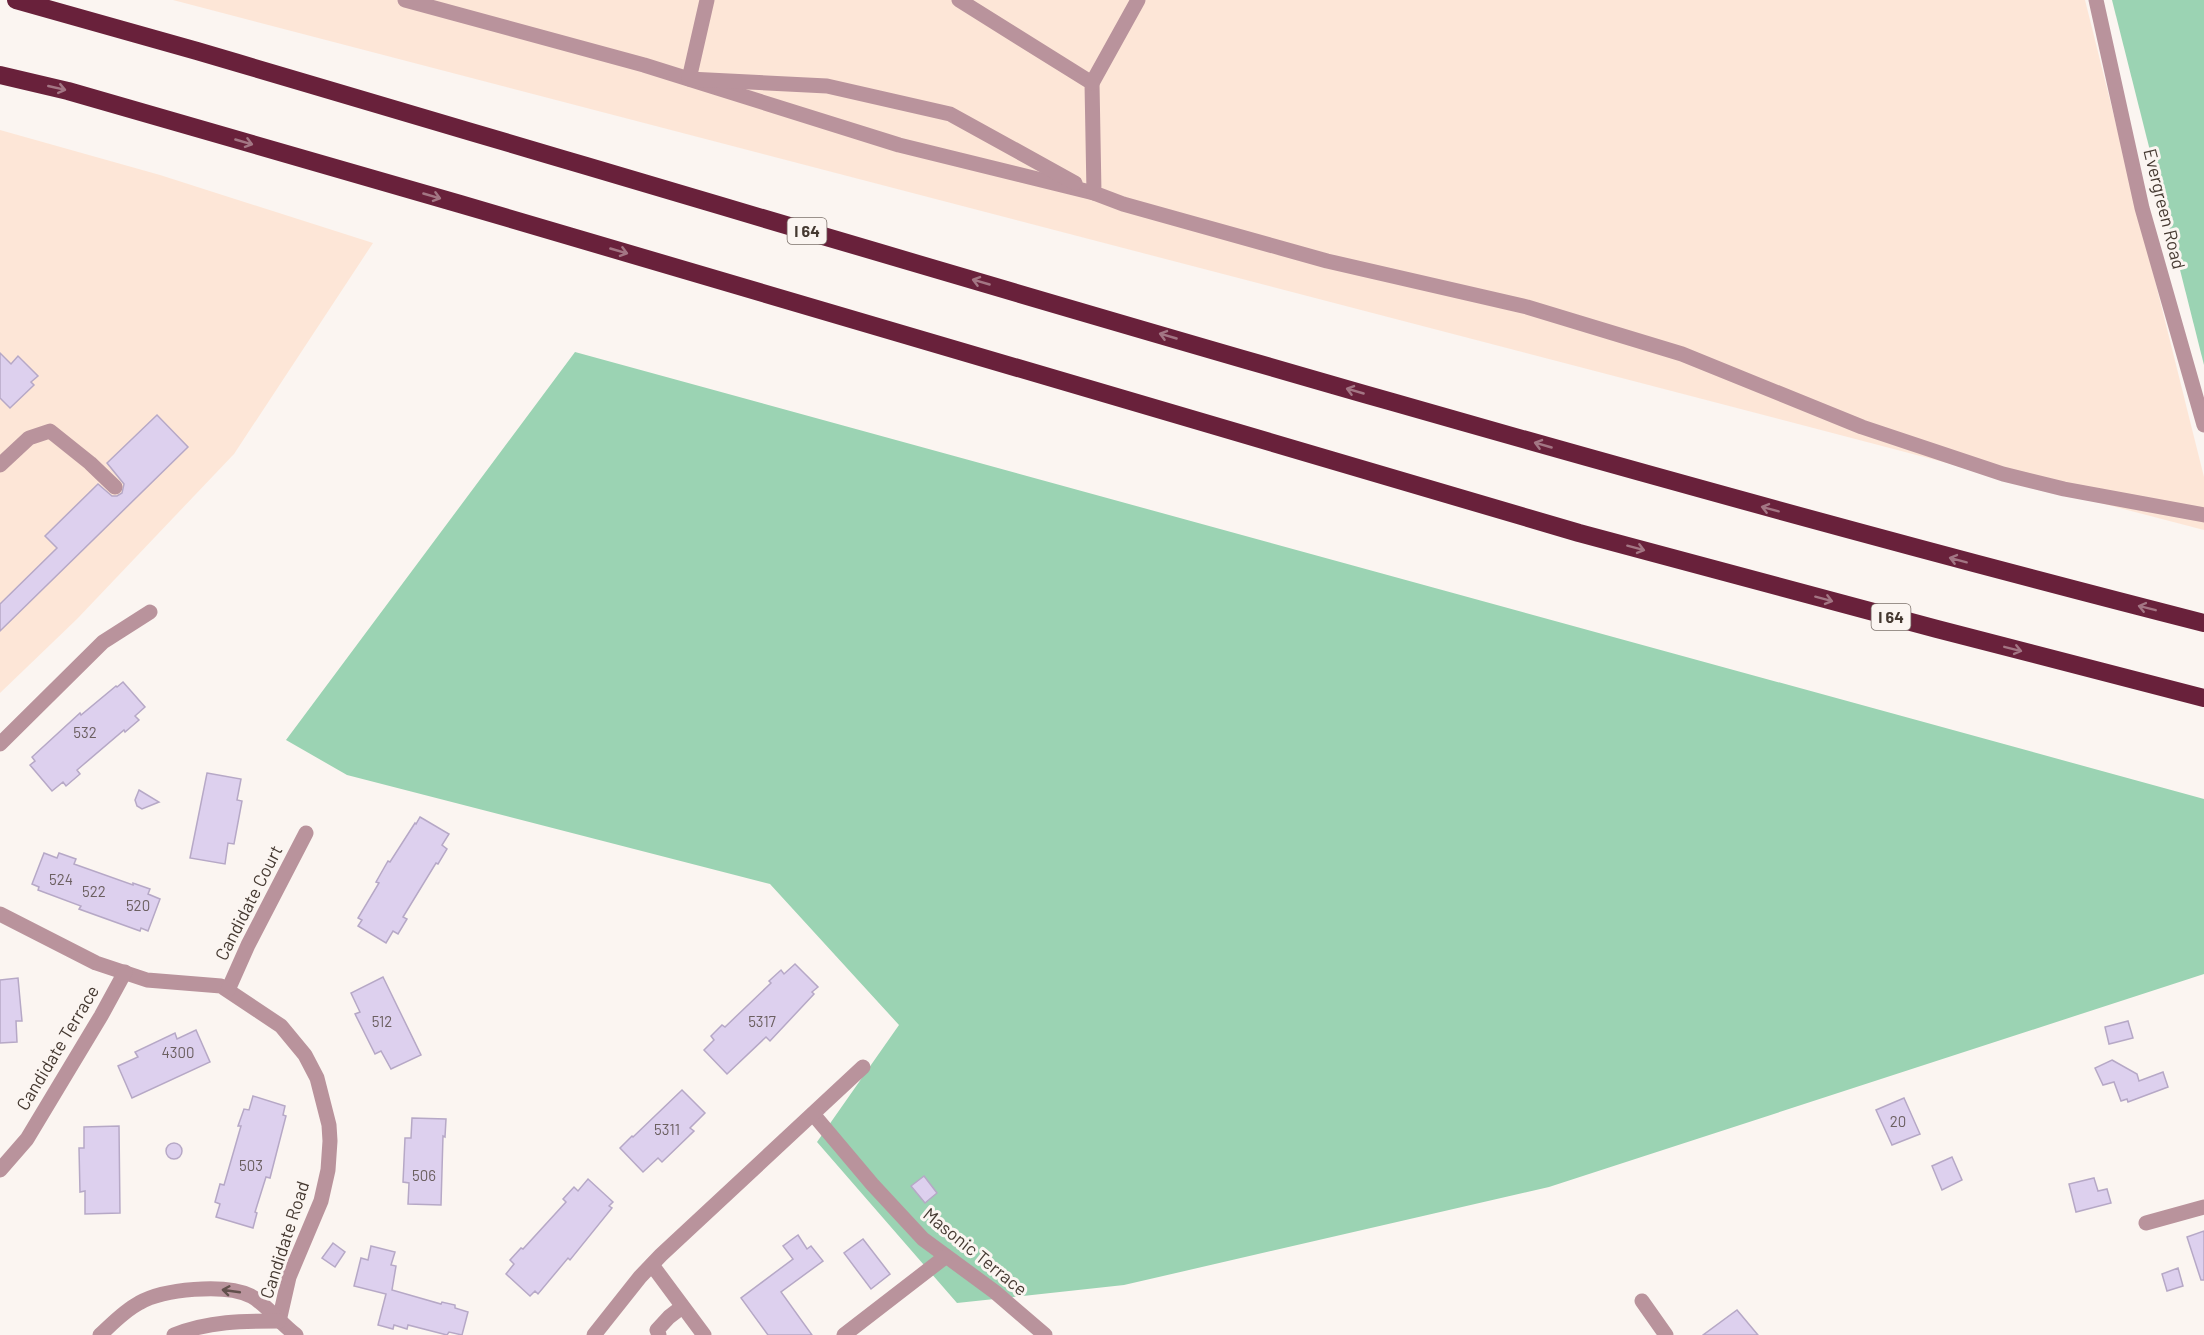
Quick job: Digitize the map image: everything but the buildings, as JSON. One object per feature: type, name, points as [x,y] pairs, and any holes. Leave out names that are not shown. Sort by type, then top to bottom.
[{"type":"highway","name":"I 64","points":[[15,0],[208,54],[1599,462],[1953,559],[2204,623]]},
{"type":"highway","name":"I 64","points":[[0,75],[68,91],[438,198],[1580,532],[1926,626],[2204,698]]},
{"type":"street","points":[[405,0],[632,62],[898,145],[1094,193],[1124,204],[1327,261],[1538,310],[1682,354],[1862,427],[2003,474],[2064,489],[2204,515]]},
{"type":"street","points":[[689,79],[707,0]]},
{"type":"street","points":[[959,0],[1092,83]]},
{"type":"street","points":[[1094,193],[1092,83],[1138,0]]},
{"type":"street","name":"Evergreen Road","points":[[2096,0],[2142,208],[2204,425]]},
{"type":"street","points":[[689,79],[827,86],[950,114],[1094,193]]},
{"type":"street","points":[[0,465],[29,438],[50,431],[90,463],[115,487]]},
{"type":"street","points":[[0,744],[103,642],[150,612]]},
{"type":"street","name":"Candidate Court","points":[[228,990],[248,945],[306,833]]},
{"type":"street","name":"Candidate Road","points":[[0,914],[96,963],[147,980],[221,986],[281,1026],[305,1055],[317,1078],[329,1125],[328,1170],[321,1201],[289,1277],[279,1321]]},
{"type":"street","name":"Candidate Terrace","points":[[0,1170],[27,1139],[125,972]]},
{"type":"street","points":[[594,1335],[652,1265],[863,1067]]},
{"type":"street","name":"Masonic Terrace","points":[[813,1114],[886,1200],[923,1239],[995,1292],[1045,1335]]},
{"type":"street","points":[[2146,1223],[2204,1208]]},
{"type":"street","points":[[844,1335],[945,1257]]},
{"type":"street","points":[[652,1265],[704,1335]]},
{"type":"street","points":[[100,1335],[126,1311],[152,1296],[210,1289],[241,1293],[252,1297],[296,1335]]},
{"type":"street","points":[[1642,1301],[1666,1335]]},
{"type":"street","points":[[659,1335],[657,1330],[660,1325],[682,1307]]},
{"type":"street","points":[[174,1335],[203,1325],[230,1321],[279,1321]]},
{"type":"shaded area","points":[[173,0],[2085,0],[2204,477],[2204,530]]},
{"type":"shaded area","points":[[0,130],[160,175],[373,243],[234,454],[77,619],[0,693]]},
{"type":"green space","points":[[2112,0],[2204,0],[2204,365]]},
{"type":"green space","points":[[575,352],[2204,799],[2204,974],[1549,1187],[1124,1285],[957,1303],[817,1142],[899,1025],[770,884],[347,775],[286,740]]}]
